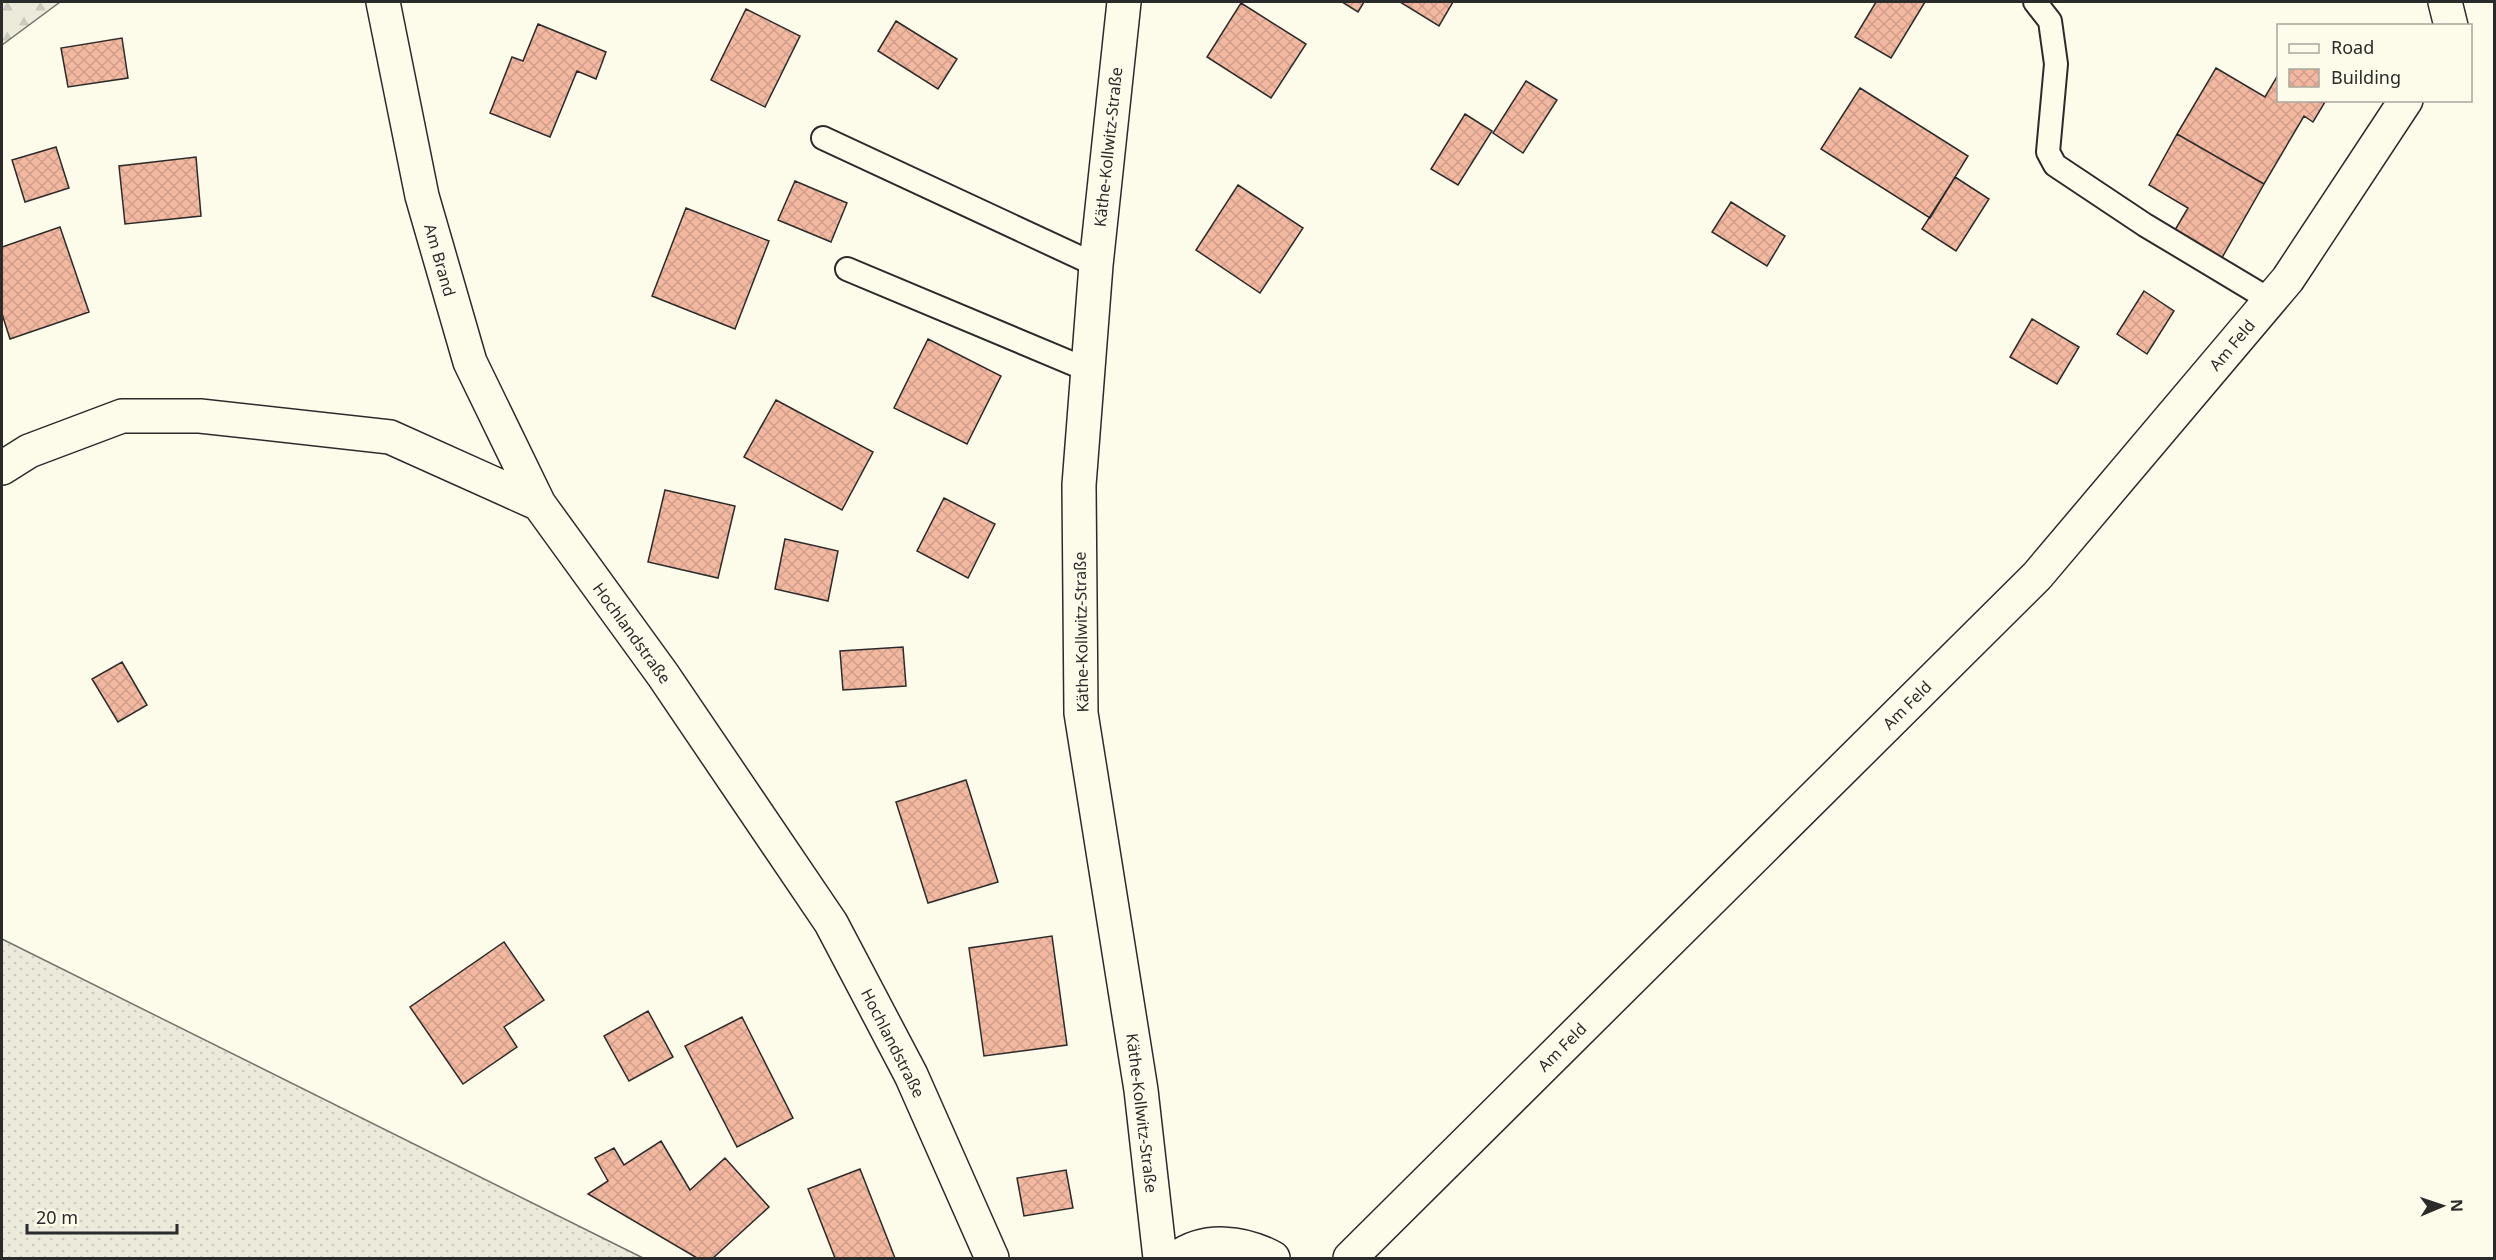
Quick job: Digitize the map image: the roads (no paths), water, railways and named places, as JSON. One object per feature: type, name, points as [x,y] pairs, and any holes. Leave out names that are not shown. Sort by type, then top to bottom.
[{"type":"street","name":"Am Brand","points":[[383,2],[422,196],[470,362],[539,504]]},
{"type":"street","name":"Käthe-Kollwitz-Straße","points":[[1124,2],[1096,265],[1079,485],[1081,713],[1141,1090],[1160,1258]]},
{"type":"street","points":[[2445,2],[2450,24]]},
{"type":"street","name":"Am Feld","points":[[1350,1258],[2037,576],[2288,279],[2405,102]]},
{"type":"street","name":"Hochlandstraße","points":[[2,468],[29,452],[122,416],[200,416],[390,437],[539,504],[663,675],[831,923],[911,1075],[992,1258]]},
{"type":"street","points":[[1177,1258],[1203,1246],[1227,1244],[1249,1247],[1273,1258]]},
{"type":"lane","points":[[2035,2],[2050,21],[2056,64],[2048,152],[2055,165],[2145,225],[2270,300]]},
{"type":"lane","points":[[823,138],[1096,265]]},
{"type":"lane","points":[[847,270],[1088,370]]}]
